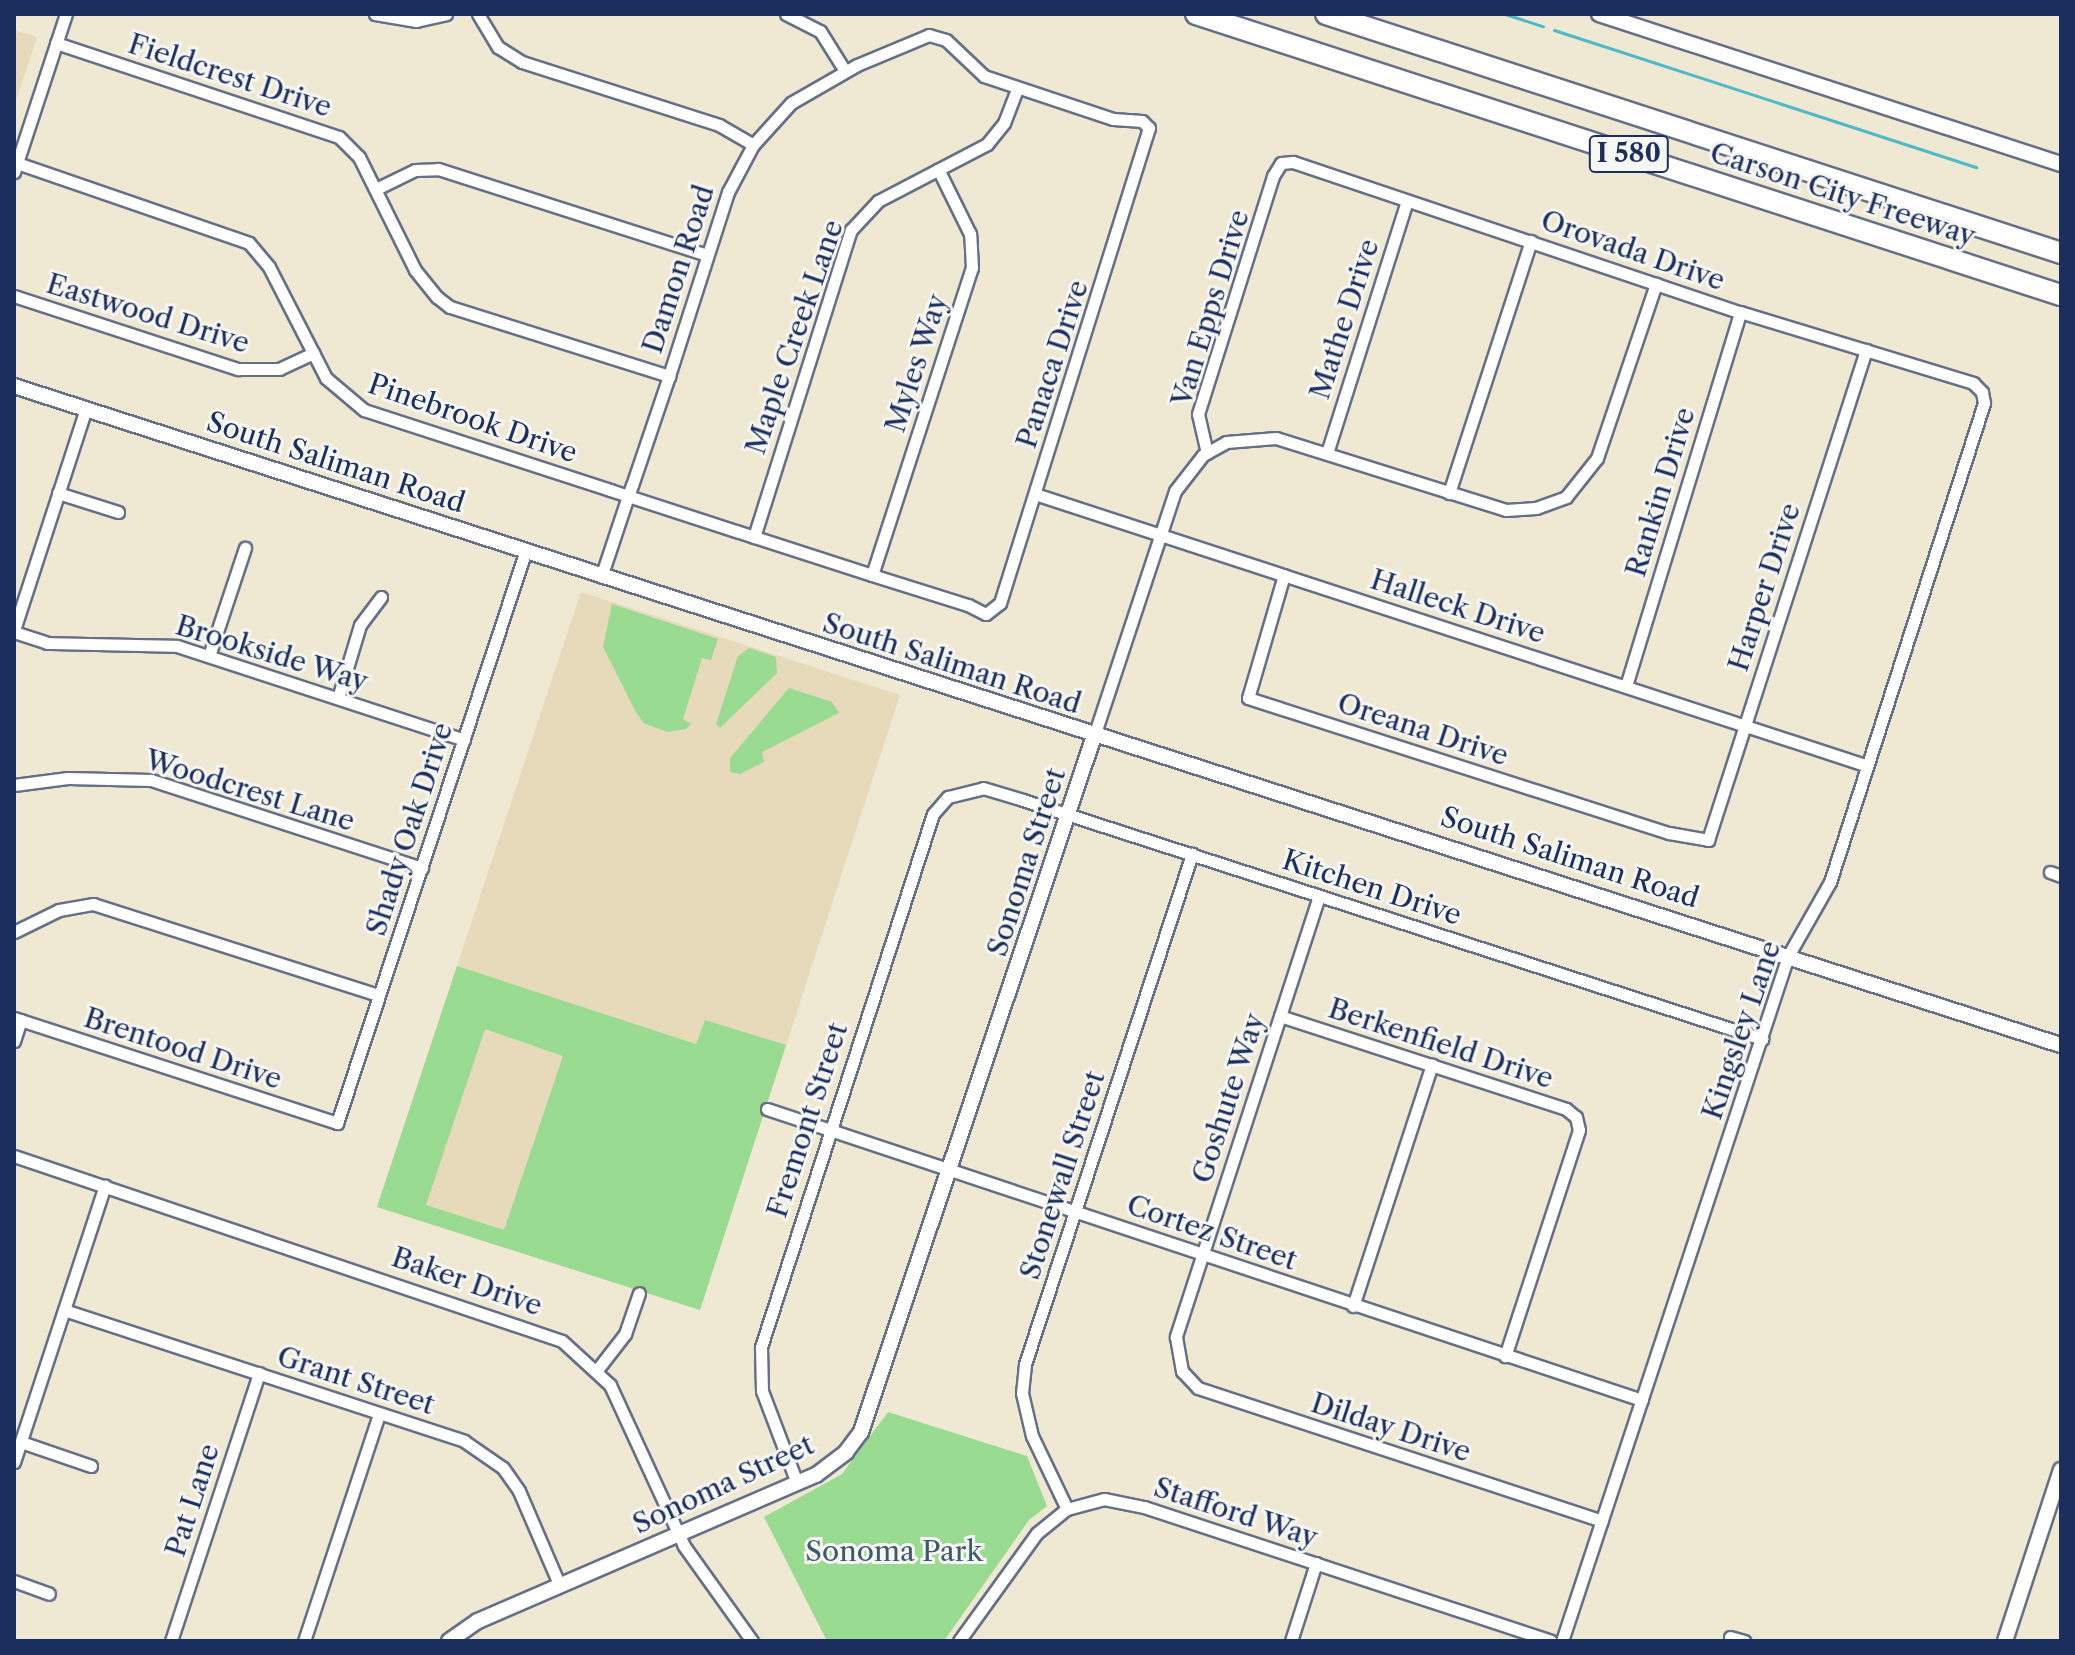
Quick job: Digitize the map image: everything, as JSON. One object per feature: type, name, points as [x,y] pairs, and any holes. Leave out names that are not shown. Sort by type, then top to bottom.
[{"type":"highway","name":"Carson City Freeway","points":[[1196,14],[2061,295]]},
{"type":"highway","name":"Carson City Freeway","points":[[1326,14],[2061,253]]},
{"type":"street","points":[[15,168],[66,14]]},
{"type":"street","points":[[375,14],[416,21],[446,14]]},
{"type":"street","points":[[478,14],[498,47],[522,62],[719,125],[753,145]]},
{"type":"street","points":[[786,14],[820,31],[845,71]]},
{"type":"street","points":[[1599,14],[2061,164]]},
{"type":"street","name":"Damon Road","points":[[601,577],[728,192],[753,145],[791,103],[845,71],[916,37],[936,36],[972,69],[1017,89]]},
{"type":"street","name":"Fieldcrest Drive","points":[[56,43],[324,130],[359,157],[424,286],[450,307],[669,376]]},
{"type":"street","name":"Panaca Drive","points":[[993,611],[1035,494],[1149,128],[1142,121],[1113,119],[1017,89]]},
{"type":"street","name":"Maple Creek Lane","points":[[754,537],[851,230],[878,201],[998,132],[1017,89]]},
{"type":"street","name":"Orovada Drive","points":[[1273,176],[1281,163],[1293,162],[1740,312],[1973,383],[1982,392]]},
{"type":"street","name":"Pinebrook Drive","points":[[15,168],[249,243],[269,267],[336,391],[364,410],[986,614],[993,611]]},
{"type":"street","points":[[376,189],[415,170],[438,169],[707,255]]},
{"type":"street","name":"Myles Way","points":[[872,575],[972,268],[970,234],[938,169]]},
{"type":"street","name":"Van Epps Drive","points":[[1207,453],[1198,414],[1273,176]]},
{"type":"street","name":"Mathe Drive","points":[[1327,453],[1407,201]]},
{"type":"street","points":[[1449,493],[1531,241]]},
{"type":"street","name":"Sonoma Street","points":[[449,1641],[478,1621],[797,1483],[846,1452],[870,1416],[1160,535],[1186,472],[1207,453],[1251,436],[1276,438],[1506,510],[1536,508],[1566,497],[1583,480],[1604,445],[1656,284]]},
{"type":"street","name":"Eastwood Drive","points":[[14,296],[238,369],[279,369],[313,353]]},
{"type":"street","name":"Rankin Drive","points":[[1626,686],[1740,312]]},
{"type":"street","name":"Harper Drive","points":[[1708,840],[1866,350]]},
{"type":"street","name":"South Saliman Road","points":[[14,386],[2061,1045]]},
{"type":"street","name":"Kingsley Lane","points":[[1562,1641],[1788,956],[1830,882],[1865,765],[1984,403],[1982,392]]},
{"type":"street","points":[[14,631],[86,408]]},
{"type":"street","points":[[58,493],[118,512]]},
{"type":"street","name":"Halleck Drive","points":[[1035,494],[1865,765]]},
{"type":"street","points":[[209,656],[245,548]]},
{"type":"street","name":"Shady Oak Drive","points":[[337,1123],[526,550]]},
{"type":"street","name":"Oreana Drive","points":[[1284,575],[1248,698],[1669,833],[1708,840]]},
{"type":"street","points":[[338,698],[360,625],[381,597]]},
{"type":"street","name":"Brookside Way","points":[[14,631],[47,643],[156,642],[209,656],[464,740]]},
{"type":"street","name":"Woodcrest Lane","points":[[14,785],[68,778],[151,780],[422,868]]},
{"type":"street","name":"Kitchen Drive","points":[[966,789],[983,788],[1069,815],[1762,1039]]},
{"type":"street","name":"Fremont Street","points":[[797,1483],[762,1391],[761,1347],[933,814],[966,789]]},
{"type":"street","name":"Stonewall Street","points":[[1067,1509],[1032,1436],[1022,1393],[1025,1364],[1192,854]]},
{"type":"street","name":"Goshute Way","points":[[1178,1361],[1176,1337],[1319,896]]},
{"type":"street","points":[[14,932],[59,910],[93,904],[379,995]]},
{"type":"street","name":"Berkenfield Drive","points":[[1280,1016],[1566,1109],[1579,1125],[1505,1356]]},
{"type":"street","points":[[14,1041],[17,1019]]},
{"type":"street","name":"Brentood Drive","points":[[17,1019],[337,1123]]},
{"type":"street","points":[[1353,1306],[1432,1065]]},
{"type":"street","name":"Cortez Street","points":[[767,1109],[1642,1400]]},
{"type":"street","name":"Baker Drive","points":[[14,1156],[538,1329],[597,1370],[627,1415],[678,1535],[752,1641]]},
{"type":"street","points":[[14,1462],[105,1186]]},
{"type":"street","points":[[597,1370],[625,1334],[639,1293]]},
{"type":"street","name":"Grant Street","points":[[64,1310],[464,1441],[503,1468],[519,1491],[560,1586]]},
{"type":"street","name":"Dilday Drive","points":[[1178,1361],[1198,1388],[1602,1521]]},
{"type":"street","name":"Pat Lane","points":[[171,1641],[259,1373]]},
{"type":"street","points":[[304,1641],[379,1414]]},
{"type":"street","points":[[21,1442],[91,1466]]},
{"type":"street","points":[[2005,1641],[2061,1470]]},
{"type":"street","name":"Stafford Way","points":[[959,1641],[1037,1533],[1067,1509],[1119,1500],[1551,1641]]},
{"type":"street","points":[[1291,1641],[1316,1563]]},
{"type":"street","points":[[14,1581],[49,1594]]},
{"type":"street","points":[[1730,1637],[1744,1641]]},
{"type":"shaded area","points":[[14,30],[37,37],[14,107]]},
{"type":"shaded area","points":[[581,592],[900,695],[700,1310],[377,1207]]},
{"type":"green space","points":[[612,604],[718,639],[711,660],[702,658],[683,719],[691,724],[686,729],[668,732],[645,724],[637,714],[603,647]]},
{"type":"green space","points":[[749,648],[776,657],[777,673],[720,728],[716,724],[738,656]]},
{"type":"green space","points":[[789,688],[832,702],[839,713],[762,752],[764,762],[740,774],[730,772],[730,758]]},
{"type":"green space","points":[[457,966],[696,1044],[705,1020],[786,1045],[700,1310],[377,1207]],"holes":[[[485,1029],[563,1056],[504,1230],[426,1205]]]},
{"type":"green space","name":"Sonoma Park","points":[[888,1412],[1027,1456],[1047,1506],[1029,1520],[944,1641],[827,1641],[764,1517],[842,1474]]},
{"type":"waterway","points":[[1505,14],[1543,26]]},
{"type":"waterway","points":[[1554,30],[1976,167]]}]
